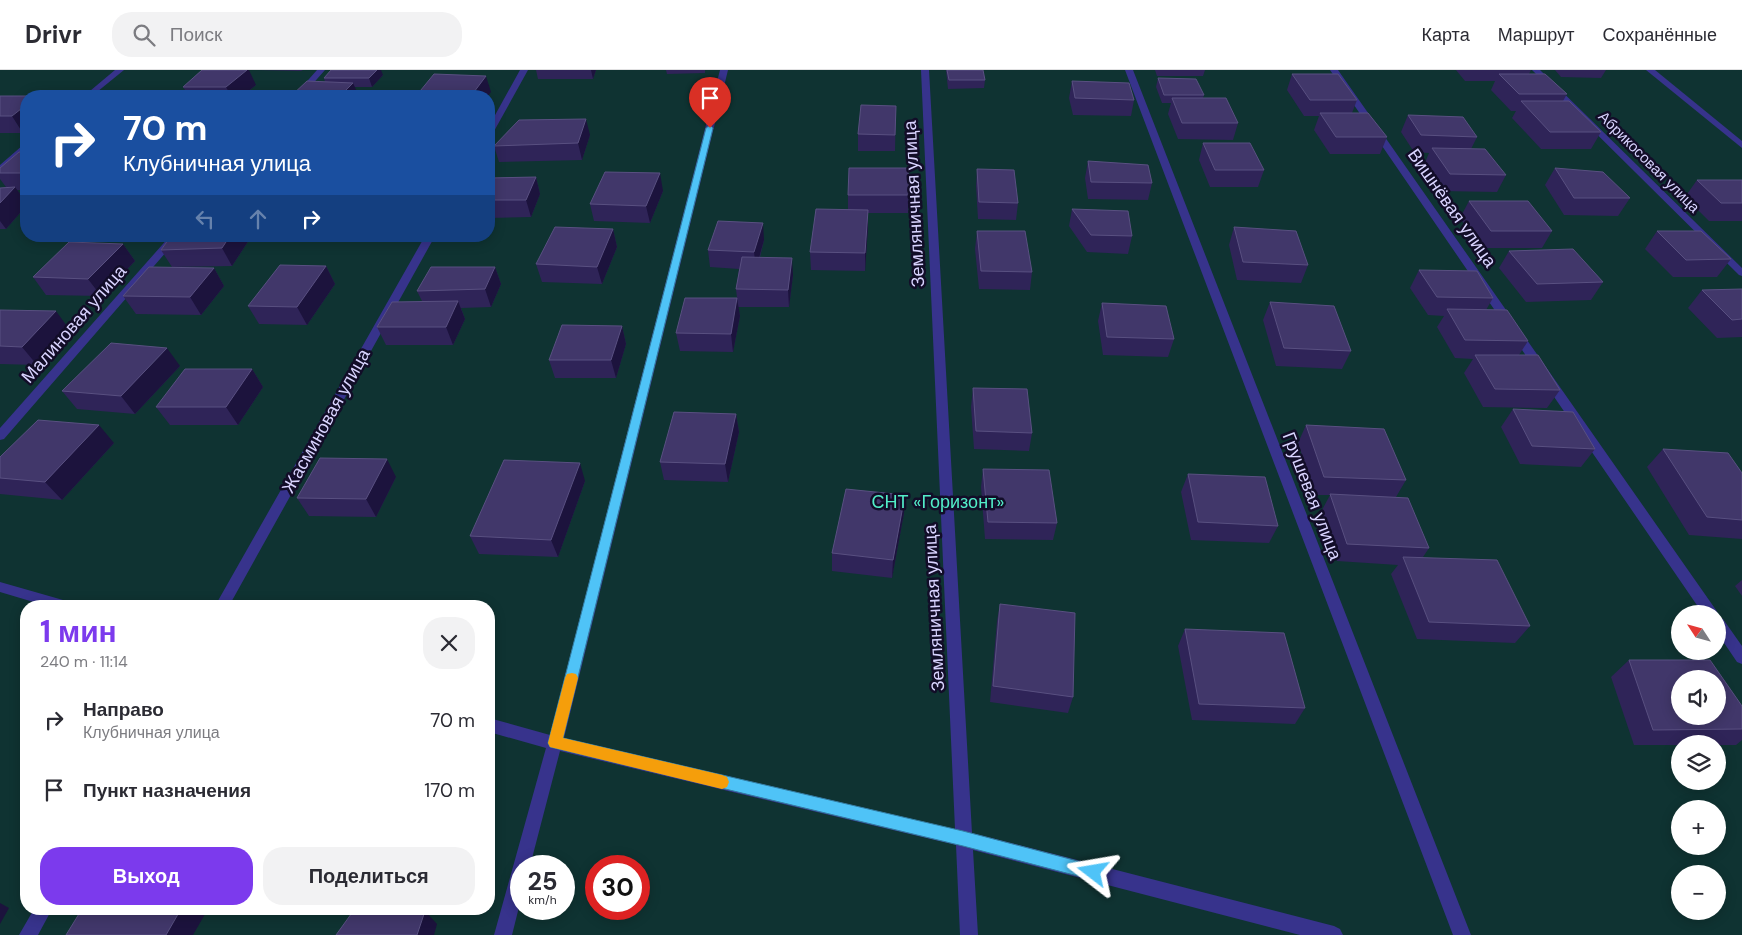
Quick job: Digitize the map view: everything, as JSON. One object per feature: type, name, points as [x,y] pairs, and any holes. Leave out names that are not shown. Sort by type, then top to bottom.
[{"type":"street","points":[[95,90],[120,70]]},
{"type":"street","points":[[303,90],[321,70]]},
{"type":"street","points":[[495,122],[524,70]]},
{"type":"street","points":[[525,855],[724,70]]},
{"type":"street","name":"Земляничная улица","points":[[925,70],[969,935]]},
{"type":"street","name":"Грушевая улица","points":[[1129,70],[1462,935]]},
{"type":"street","name":"Вишнёвая улица","points":[[1334,70],[1705,605]]},
{"type":"street","name":"Абрикосовая улица","points":[[1536,70],[1742,273]]},
{"type":"street","points":[[1650,70],[1742,146]]},
{"type":"street","points":[[0,169],[20,152]]},
{"type":"street","name":"Малиновая улица","points":[[0,436],[170,242]]},
{"type":"street","name":"Жасминовая улица","points":[[225,600],[427,242]]},
{"type":"street","points":[[0,587],[44,600]]},
{"type":"street","points":[[1726,635],[1742,658]]},
{"type":"street","points":[[495,727],[555,743],[963,838],[1334,935]]},
{"type":"street","points":[[503,935],[510,910]]},
{"type":"street","points":[[28,935],[40,915]]},
{"type":"green space","name":"СНТ «Горизонт»","points":[[0,70],[1742,70],[1742,935],[0,935]]},
{"type":"building","points":[[202,70],[247,70],[226,87],[183,87]]},
{"type":"building","points":[[331,70],[377,70],[369,78],[324,78]]},
{"type":"building","points":[[947,70],[983,70],[985,80],[949,80]]},
{"type":"building","points":[[434,74],[486,76],[476,90],[421,90]]},
{"type":"building","points":[[1292,74],[1338,74],[1357,100],[1310,100]]},
{"type":"building","points":[[1499,74],[1545,74],[1567,94],[1519,94]]},
{"type":"building","points":[[1158,78],[1196,79],[1204,95],[1164,95]]},
{"type":"building","points":[[307,81],[353,83],[346,90],[297,90]]},
{"type":"building","points":[[1072,81],[1129,83],[1134,100],[1075,98]]},
{"type":"building","points":[[0,96],[20,96],[20,110],[12,116],[0,116]]},
{"type":"building","points":[[1172,98],[1226,98],[1238,123],[1182,123]]},
{"type":"building","points":[[1521,101],[1569,101],[1601,132],[1550,132]]},
{"type":"building","points":[[861,105],[896,106],[895,135],[858,134]]},
{"type":"building","points":[[1320,113],[1368,113],[1387,137],[1336,137]]},
{"type":"building","points":[[1408,115],[1463,117],[1477,137],[1421,135]]},
{"type":"building","points":[[586,119],[578,143],[495,146],[519,120]]},
{"type":"building","points":[[1203,143],[1250,143],[1264,170],[1215,170]]},
{"type":"building","points":[[1432,148],[1485,149],[1506,175],[1450,174]]},
{"type":"building","points":[[20,152],[20,173],[0,173],[0,168]]},
{"type":"building","points":[[1088,161],[1148,165],[1152,183],[1091,182]]},
{"type":"building","points":[[849,168],[908,168],[909,195],[848,195]]},
{"type":"building","points":[[1555,168],[1603,172],[1630,198],[1574,198]]},
{"type":"building","points":[[977,169],[1014,170],[1018,203],[979,202]]},
{"type":"building","points":[[605,172],[660,173],[646,206],[590,204]]},
{"type":"building","points":[[536,177],[526,200],[495,200],[495,178]]},
{"type":"building","points":[[1697,180],[1742,180],[1742,203],[1721,203]]},
{"type":"building","points":[[15,187],[0,203],[0,188]]},
{"type":"building","points":[[1469,201],[1528,201],[1552,231],[1491,231]]},
{"type":"building","points":[[816,209],[868,210],[865,253],[810,252]]},
{"type":"building","points":[[1072,209],[1128,211],[1132,236],[1091,235]]},
{"type":"building","points":[[718,221],[763,223],[754,252],[708,250]]},
{"type":"building","points":[[555,227],[613,229],[597,267],[536,264]]},
{"type":"building","points":[[1234,227],[1296,231],[1308,265],[1243,262]]},
{"type":"building","points":[[977,231],[1025,231],[1032,272],[981,271]]},
{"type":"building","points":[[1657,231],[1701,231],[1731,259],[1686,260]]},
{"type":"building","points":[[69,242],[123,244],[88,279],[33,277]]},
{"type":"building","points":[[167,242],[226,242],[222,248],[161,250]]},
{"type":"building","points":[[1573,249],[1603,282],[1537,284],[1509,251]]},
{"type":"building","points":[[742,257],[792,258],[788,290],[736,289]]},
{"type":"building","points":[[280,265],[326,266],[297,307],[248,306]]},
{"type":"building","points":[[149,267],[214,268],[190,297],[123,296]]},
{"type":"building","points":[[431,267],[495,267],[485,289],[417,291]]},
{"type":"building","points":[[1419,270],[1477,271],[1493,298],[1437,297]]},
{"type":"building","points":[[1742,289],[1742,319],[1732,320],[1702,290]]},
{"type":"building","points":[[685,298],[737,298],[731,334],[676,333]]},
{"type":"building","points":[[458,301],[446,327],[377,327],[392,302]]},
{"type":"building","points":[[1270,302],[1334,306],[1351,351],[1284,348]]},
{"type":"building","points":[[1102,303],[1166,306],[1174,339],[1107,337]]},
{"type":"building","points":[[1447,309],[1507,310],[1528,341],[1465,340]]},
{"type":"building","points":[[0,310],[56,311],[22,347],[0,346]]},
{"type":"building","points":[[562,325],[622,326],[611,360],[549,360]]},
{"type":"building","points":[[111,343],[167,348],[121,396],[62,391]]},
{"type":"building","points":[[1475,355],[1538,355],[1560,390],[1495,389]]},
{"type":"building","points":[[185,369],[252,369],[226,407],[156,407]]},
{"type":"building","points":[[973,388],[1027,389],[1032,433],[976,431]]},
{"type":"building","points":[[1513,409],[1573,412],[1595,449],[1532,446]]},
{"type":"building","points":[[674,412],[736,414],[725,464],[660,462]]},
{"type":"building","points":[[38,420],[99,425],[45,482],[0,478],[0,457]]},
{"type":"building","points":[[1306,425],[1384,429],[1406,480],[1324,477]]},
{"type":"building","points":[[1663,449],[1728,453],[1742,473],[1742,520],[1707,517]]},
{"type":"building","points":[[320,458],[387,459],[366,499],[297,498]]},
{"type":"building","points":[[504,460],[580,463],[551,540],[470,536]]},
{"type":"building","points":[[983,469],[1049,470],[1057,523],[988,522]]},
{"type":"building","points":[[1188,474],[1265,477],[1278,526],[1198,522]]},
{"type":"building","points":[[846,489],[905,495],[893,560],[832,553]]},
{"type":"building","points":[[1330,494],[1408,498],[1429,548],[1347,544]]},
{"type":"building","points":[[1403,557],[1497,560],[1530,626],[1429,622]]},
{"type":"building","points":[[1000,604],[1075,613],[1073,697],[993,686]]},
{"type":"building","points":[[1185,629],[1284,633],[1305,708],[1199,704]]},
{"type":"building","points":[[1629,660],[1710,660],[1717,670],[1671,670],[1671,725],[1726,725],[1726,683],[1742,706],[1742,729],[1653,730]]},
{"type":"building","points":[[78,915],[178,915],[166,935],[66,935]]},
{"type":"building","points":[[350,915],[424,915],[417,935],[336,935]]},
{"type":"slow traffic","points":[[572,678],[555,743],[722,782]]},
{"type":"route","points":[[710,128],[555,743],[963,838],[1093,872]]}]
